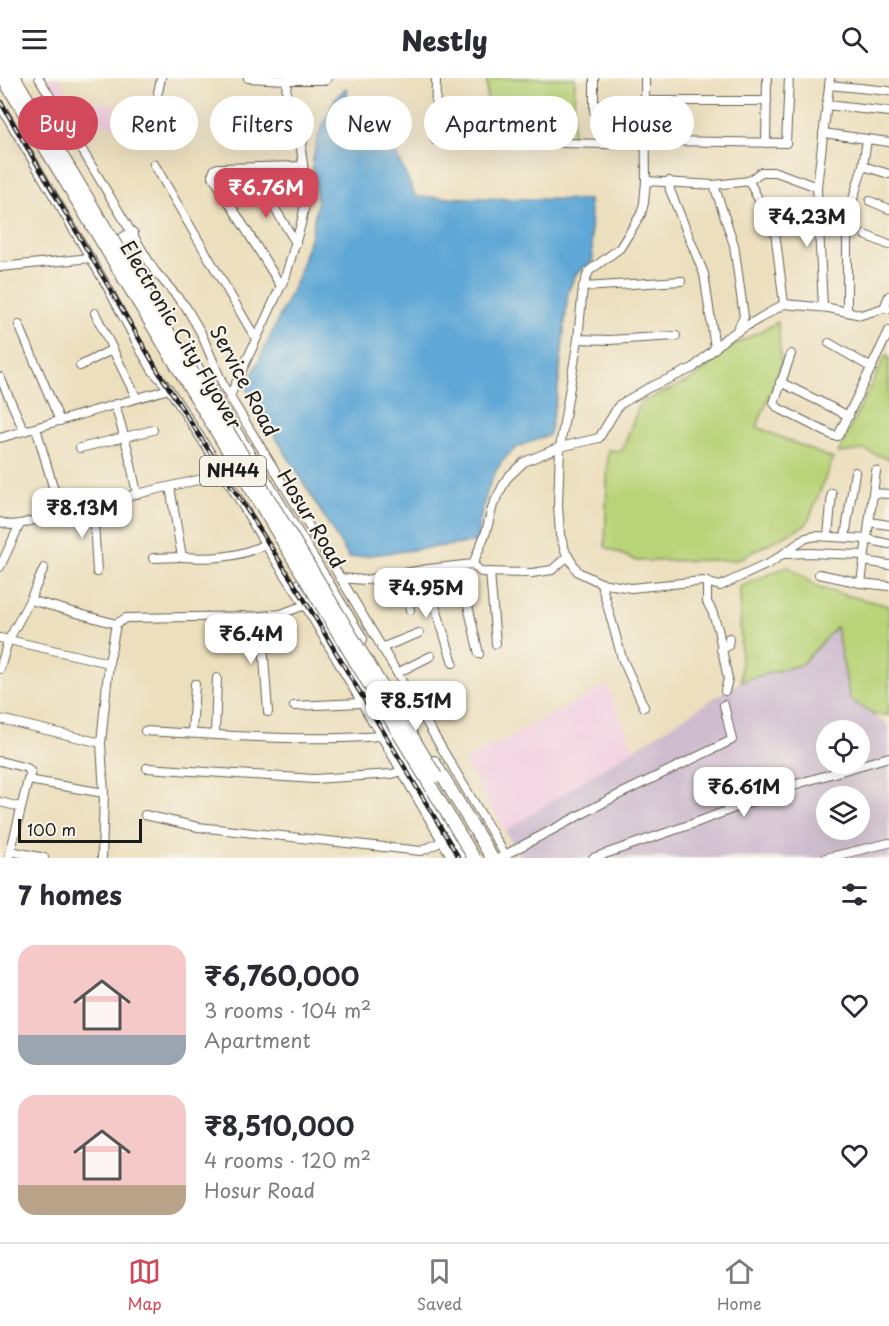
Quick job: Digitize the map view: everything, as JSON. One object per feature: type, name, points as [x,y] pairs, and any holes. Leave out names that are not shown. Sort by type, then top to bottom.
[{"type":"highway","name":"Electronic City Flyover","points":[[3,78],[474,858]]},
{"type":"highway","name":"Electronic City Flyover","points":[[15,78],[486,858]]},
{"type":"highway","name":"Hosur Road","points":[[22,78],[492,858]]},
{"type":"highway","name":"NH44","points":[[0,84],[447,839],[466,858]]},
{"type":"highway","points":[[120,241],[132,234]]},
{"type":"highway","points":[[307,601],[328,585]]},
{"type":"street","name":"Service Road","points":[[39,78],[154,270],[186,308],[201,333],[230,396],[349,592],[504,857]]},
{"type":"street","points":[[158,92],[160,78]]},
{"type":"street","points":[[248,78],[326,80],[328,78]]},
{"type":"street","points":[[436,78],[435,141],[590,144]]},
{"type":"street","points":[[594,78],[594,96]]},
{"type":"street","points":[[645,78],[645,96]]},
{"type":"street","points":[[766,143],[767,78]]},
{"type":"street","points":[[694,142],[786,143],[789,78]]},
{"type":"street","points":[[230,396],[281,286],[296,243],[307,194],[301,149],[308,122],[284,122],[287,79]]},
{"type":"street","points":[[823,307],[817,187],[830,82],[889,91]]},
{"type":"street","points":[[694,101],[767,101]]},
{"type":"street","points":[[0,105],[91,258],[153,371],[169,389],[224,474],[265,544],[307,601],[381,736],[447,839],[452,858]]},
{"type":"street","points":[[826,105],[889,112]]},
{"type":"street","points":[[0,127],[12,124]]},
{"type":"street","points":[[823,133],[889,141]]},
{"type":"street","points":[[847,312],[847,219],[867,139]]},
{"type":"street","points":[[645,150],[646,181],[644,204],[640,214],[620,248],[589,271],[582,287],[578,339],[561,447],[558,506],[560,535],[568,556],[578,572],[602,583],[631,588],[707,582],[720,586],[770,563],[806,538],[844,537],[889,544]]},
{"type":"street","points":[[154,164],[256,339]]},
{"type":"street","points":[[281,286],[212,175],[218,168],[303,166]]},
{"type":"street","points":[[862,166],[889,174]]},
{"type":"street","points":[[646,181],[714,185],[749,181],[761,172],[776,172],[817,187]]},
{"type":"street","points":[[258,181],[296,243]]},
{"type":"street","points":[[669,181],[670,189],[704,274],[715,348]]},
{"type":"street","points":[[749,181],[774,232],[784,304]]},
{"type":"street","points":[[714,185],[734,245],[744,317],[735,333]]},
{"type":"street","points":[[870,201],[889,209]]},
{"type":"street","points":[[865,235],[889,245]]},
{"type":"street","points":[[0,267],[91,258]]},
{"type":"street","points":[[582,287],[681,281]]},
{"type":"street","points":[[473,564],[486,532],[493,505],[507,478],[524,462],[561,447],[598,438],[619,405],[648,388],[693,368],[735,333],[784,304],[823,307],[861,315],[887,309],[889,296]]},
{"type":"street","points":[[95,313],[136,398]]},
{"type":"street","points":[[19,325],[60,421]]},
{"type":"street","points":[[791,354],[774,403],[778,408],[838,436],[889,331]]},
{"type":"street","points":[[578,339],[610,340],[676,336]]},
{"type":"street","points":[[829,343],[872,368]]},
{"type":"street","points":[[80,366],[112,349]]},
{"type":"street","points":[[0,377],[24,431]]},
{"type":"street","points":[[780,382],[849,416]]},
{"type":"street","points":[[0,438],[169,389]]},
{"type":"street","points":[[115,404],[137,494]]},
{"type":"street","points":[[36,428],[61,514]]},
{"type":"street","points":[[80,448],[153,430]]},
{"type":"street","points":[[861,583],[876,471]]},
{"type":"street","points":[[844,537],[855,472]]},
{"type":"street","points":[[0,522],[10,525],[20,524],[93,504],[224,474]]},
{"type":"street","points":[[170,487],[182,557]]},
{"type":"street","points":[[828,536],[832,493]]},
{"type":"street","points":[[873,493],[889,494]]},
{"type":"street","points":[[93,504],[97,572]]},
{"type":"street","points":[[869,522],[889,525]]},
{"type":"street","points":[[0,567],[20,524]]},
{"type":"street","points":[[153,558],[209,558],[250,552],[265,544]]},
{"type":"street","points":[[785,554],[808,553],[864,558],[889,565]]},
{"type":"street","points":[[473,564],[481,572],[532,573],[552,570],[568,556]]},
{"type":"street","points":[[340,578],[365,580],[473,564]]},
{"type":"street","points":[[459,566],[478,654]]},
{"type":"street","points":[[0,669],[4,640],[30,600],[44,568]]},
{"type":"street","points":[[428,569],[433,599],[453,663]]},
{"type":"street","points":[[490,572],[496,644]]},
{"type":"street","points":[[403,573],[410,610]]},
{"type":"street","points":[[819,574],[889,586]]},
{"type":"street","points":[[349,592],[365,580]]},
{"type":"street","points":[[707,582],[707,602],[718,629],[728,679],[724,691]]},
{"type":"street","points":[[602,583],[622,658],[644,707]]},
{"type":"street","points":[[30,600],[116,624],[126,618],[281,614],[307,601]]},
{"type":"street","points":[[261,616],[268,712]]},
{"type":"street","points":[[102,858],[104,793],[101,743],[109,663],[116,624]]},
{"type":"street","points":[[381,648],[419,633]]},
{"type":"street","points":[[721,650],[728,646],[729,638]]},
{"type":"street","points":[[4,640],[109,663]]},
{"type":"street","points":[[397,673],[431,656]]},
{"type":"street","points":[[215,734],[217,678]]},
{"type":"street","points":[[192,733],[195,684]]},
{"type":"street","points":[[294,706],[362,703]]},
{"type":"street","points":[[504,857],[614,797],[732,740],[724,705]]},
{"type":"street","points":[[0,719],[101,743]]},
{"type":"street","points":[[145,731],[286,738],[345,739],[381,736]]},
{"type":"street","points":[[593,858],[695,823],[800,783],[889,757]]},
{"type":"street","points":[[0,761],[27,768],[31,772],[20,807],[10,855],[44,858]]},
{"type":"street","points":[[147,768],[314,779],[392,774],[402,771]]},
{"type":"street","points":[[28,780],[104,793]]},
{"type":"street","points":[[0,802],[20,807]]},
{"type":"street","points":[[145,815],[198,827],[370,847],[421,851],[447,839]]},
{"type":"street","points":[[826,858],[889,843]]},
{"type":"shaded area","points":[[45,78],[59,78],[70,96],[56,96]]},
{"type":"shaded area","points":[[98,102],[110,103],[110,126],[98,125]]},
{"type":"shaded area","points":[[836,627],[850,699],[889,726],[889,858],[522,858],[505,831],[741,681],[802,664]]},
{"type":"shaded area","points":[[607,685],[634,749],[505,831],[464,761]]},
{"type":"green space","points":[[487,78],[575,78],[574,96],[487,96]]},
{"type":"green space","points":[[778,322],[781,366],[757,427],[833,459],[807,524],[737,560],[637,561],[605,547],[608,450],[622,451],[640,403],[695,378],[728,348]]},
{"type":"green space","points":[[886,355],[889,356],[889,459],[863,450],[838,453]]},
{"type":"green space","points":[[788,566],[819,588],[889,606],[889,715],[874,715],[850,699],[836,627],[802,664],[741,681],[740,587]]},
{"type":"water","points":[[346,88],[348,96],[338,96]]},
{"type":"water","points":[[326,119],[326,150],[394,150],[416,197],[589,200],[593,261],[576,274],[568,292],[558,389],[549,435],[515,449],[498,468],[487,491],[476,542],[349,558],[246,388],[298,277],[312,231],[317,204],[312,162],[318,137]]},
{"type":"railway","points":[[0,101],[158,371],[304,599],[459,858]]}]
